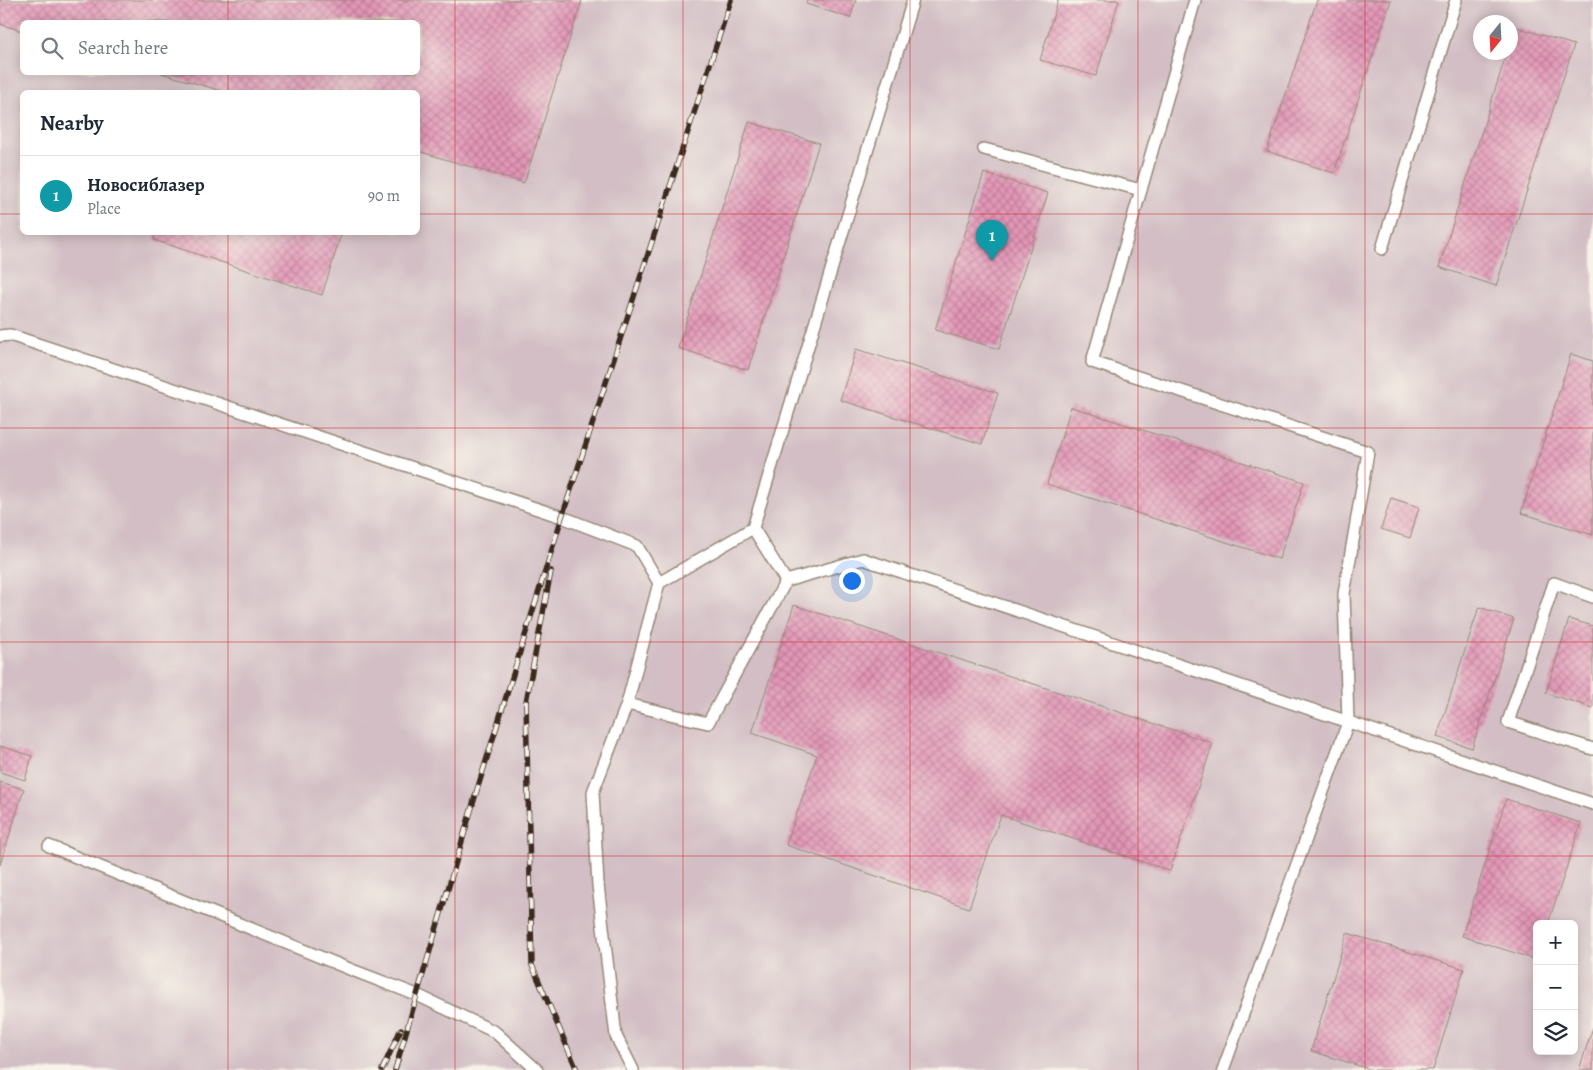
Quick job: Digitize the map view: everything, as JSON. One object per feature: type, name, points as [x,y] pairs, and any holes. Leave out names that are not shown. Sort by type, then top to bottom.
[{"type":"lane","points":[[633,1070],[616,1036],[598,885],[593,792],[627,704],[659,583],[753,528],[913,0]]},
{"type":"lane","points":[[1195,0],[1092,362],[1368,452],[1344,594],[1348,722],[1224,1070]]},
{"type":"lane","points":[[1382,249],[1456,0]]},
{"type":"lane","points":[[984,150],[1141,190]]},
{"type":"lane","points":[[0,336],[10,335],[570,520],[636,546],[659,583]]},
{"type":"lane","points":[[753,528],[786,581]]},
{"type":"lane","points":[[627,704],[708,724],[786,581],[863,559],[1593,804]]},
{"type":"lane","points":[[1593,596],[1554,583],[1508,722],[1593,749]]},
{"type":"lane","points":[[49,846],[417,995],[495,1032],[537,1070]]},
{"type":"shaded area","points":[[0,0],[1593,0],[1593,1070],[0,1070]]},
{"type":"building","points":[[0,0],[582,0],[524,183],[420,152],[420,90],[218,90],[168,75],[420,75],[420,20],[20,20],[20,30],[0,24]]},
{"type":"building","points":[[807,0],[856,0],[850,18],[806,4]]},
{"type":"building","points":[[1058,0],[1119,0],[1096,76],[1040,60]]},
{"type":"building","points":[[1317,0],[1391,0],[1334,173],[1267,151]]},
{"type":"building","points":[[1518,28],[1574,45],[1496,286],[1439,267],[1504,60],[1518,60]]},
{"type":"building","points":[[749,122],[819,143],[748,370],[678,348]]},
{"type":"building","points":[[984,173],[1048,193],[999,349],[935,330]]},
{"type":"building","points":[[155,235],[341,235],[322,295],[154,240]]},
{"type":"building","points":[[856,349],[998,393],[982,444],[840,400]]},
{"type":"building","points":[[1571,354],[1593,361],[1593,535],[1521,513]]},
{"type":"building","points":[[1071,407],[1304,482],[1279,559],[1047,484]]},
{"type":"building","points":[[1391,498],[1419,507],[1410,538],[1381,529]]},
{"type":"building","points":[[794,605],[1213,743],[1170,871],[1001,815],[969,908],[786,845],[817,755],[752,733]]},
{"type":"building","points":[[1479,607],[1514,619],[1472,748],[1437,737]]},
{"type":"building","points":[[1569,619],[1593,626],[1593,708],[1546,693]]},
{"type":"building","points":[[0,746],[32,756],[25,780],[0,772]]},
{"type":"building","points":[[0,782],[24,789],[0,865]]},
{"type":"building","points":[[1506,799],[1581,823],[1549,920],[1533,920],[1533,959],[1462,936]]},
{"type":"building","points":[[1347,933],[1464,969],[1433,1070],[1373,1070],[1311,1051]]},
{"type":"building","points":[[1593,1027],[1593,1070],[1579,1070]]},
{"type":"railway","points":[[395,1070],[477,790],[562,517],[731,0]]},
{"type":"railway","points":[[551,571],[526,702],[532,965],[577,1070]]},
{"type":"railway","points":[[382,1070],[401,1029]]},
{"type":"place","name":"Новосиблазер","points":[[992,261]]}]
